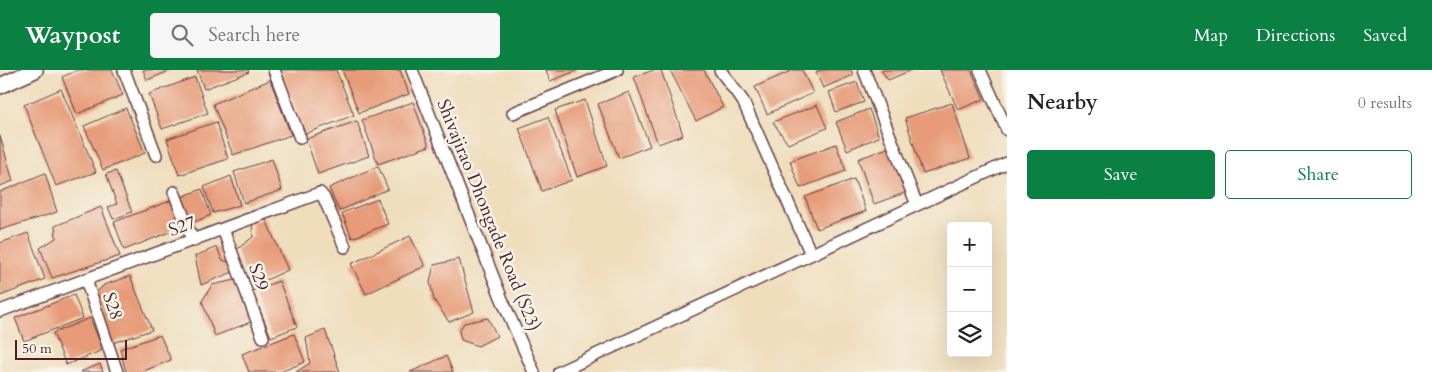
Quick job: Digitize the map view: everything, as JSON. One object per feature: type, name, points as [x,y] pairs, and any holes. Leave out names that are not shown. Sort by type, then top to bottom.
[{"type":"street","points":[[0,86],[35,70]]},
{"type":"street","points":[[124,70],[156,155]]},
{"type":"street","points":[[274,70],[300,138]]},
{"type":"street","name":"Shivajirao Dhongade Road (S23)","points":[[412,70],[501,297],[534,372]]},
{"type":"street","points":[[513,113],[618,70]]},
{"type":"street","points":[[720,70],[743,101],[811,254]]},
{"type":"street","points":[[864,70],[917,205]]},
{"type":"street","points":[[980,70],[1007,130]]},
{"type":"street","points":[[559,372],[1007,163]]},
{"type":"street","points":[[174,192],[193,241]]},
{"type":"street","name":"S27","points":[[0,311],[320,193],[324,198],[345,247]]},
{"type":"street","name":"S29","points":[[223,230],[263,337]]},
{"type":"street","name":"S28","points":[[86,280],[117,372]]},
{"type":"building","points":[[78,70],[112,70],[123,95],[77,114],[62,77]]},
{"type":"building","points":[[143,70],[172,70],[147,80]]},
{"type":"building","points":[[197,70],[248,70],[249,72],[204,89]]},
{"type":"building","points":[[280,70],[336,70],[354,115],[305,134]]},
{"type":"building","points":[[342,70],[400,70],[409,94],[359,113]]},
{"type":"building","points":[[546,70],[579,70],[550,81]]},
{"type":"building","points":[[654,70],[661,70],[683,135],[658,144],[634,77]]},
{"type":"building","points":[[670,70],[704,70],[723,107],[696,121]]},
{"type":"building","points":[[793,70],[802,70],[813,93],[767,114],[755,87]]},
{"type":"building","points":[[821,70],[851,70],[853,75],[823,88],[816,72]]},
{"type":"building","points":[[881,70],[912,70],[888,80]]},
{"type":"building","points":[[940,70],[971,70],[984,99],[958,110]]},
{"type":"building","points":[[195,77],[208,113],[162,129],[149,94]]},
{"type":"building","points":[[270,80],[291,135],[233,155],[213,104]]},
{"type":"building","points":[[857,82],[864,102],[836,112],[829,92]]},
{"type":"building","points":[[61,89],[96,172],[56,186],[24,105]]},
{"type":"building","points":[[629,92],[650,146],[619,158],[598,104]]},
{"type":"building","points":[[585,100],[607,166],[577,177],[555,110]]},
{"type":"building","points":[[413,102],[429,146],[378,164],[362,120]]},
{"type":"building","points":[[952,103],[970,158],[923,174],[905,118]]},
{"type":"building","points":[[817,105],[827,128],[788,144],[773,122]]},
{"type":"building","points":[[126,108],[145,153],[103,170],[84,126]]},
{"type":"building","points":[[869,109],[879,137],[847,150],[836,122]]},
{"type":"building","points":[[548,117],[572,180],[542,191],[519,128]]},
{"type":"building","points":[[357,121],[369,156],[318,174],[306,139]]},
{"type":"building","points":[[216,122],[228,159],[179,175],[167,139]]},
{"type":"building","points":[[0,136],[13,181],[0,186]]},
{"type":"building","points":[[836,144],[846,171],[800,188],[790,161]]},
{"type":"building","points":[[890,147],[907,192],[874,204],[858,159]]},
{"type":"building","points":[[272,159],[282,190],[244,203],[234,172]]},
{"type":"building","points":[[378,166],[388,189],[339,211],[329,188]]},
{"type":"building","points":[[116,171],[132,212],[113,219],[108,207],[117,204],[106,174]]},
{"type":"building","points":[[45,173],[57,212],[0,230],[0,192]]},
{"type":"building","points":[[231,176],[240,205],[213,213],[204,187]]},
{"type":"building","points":[[854,179],[866,211],[817,229],[805,197]]},
{"type":"building","points":[[202,189],[211,215],[189,224],[179,198]]},
{"type":"building","points":[[175,199],[185,226],[124,250],[114,222]]},
{"type":"building","points":[[378,199],[388,224],[352,238],[342,213]]},
{"type":"building","points":[[101,207],[120,256],[52,278],[40,248],[56,238],[55,226]]},
{"type":"building","points":[[265,218],[288,270],[251,287],[236,250],[253,237],[252,222]]},
{"type":"building","points":[[28,233],[45,279],[0,296],[0,243]]},
{"type":"building","points":[[410,236],[425,266],[366,294],[351,264]]},
{"type":"building","points":[[217,247],[222,260],[229,262],[233,272],[201,285],[195,256]]},
{"type":"building","points":[[459,259],[474,312],[449,322],[434,300],[430,282],[434,265]]},
{"type":"building","points":[[130,276],[152,330],[112,343],[96,293],[104,285]]},
{"type":"building","points":[[235,280],[253,321],[215,336],[202,301],[212,285]]},
{"type":"building","points":[[279,281],[297,327],[271,337],[252,291]]},
{"type":"building","points":[[74,295],[83,318],[24,341],[15,318]]},
{"type":"building","points":[[90,318],[103,350],[66,365],[53,333]]},
{"type":"building","points":[[488,318],[497,336],[478,346],[461,340],[459,331],[464,323]]},
{"type":"building","points":[[325,330],[340,372],[296,372],[310,363],[306,338]]},
{"type":"building","points":[[294,334],[305,362],[280,372],[249,372],[242,354]]},
{"type":"building","points":[[160,335],[171,360],[141,372],[126,372],[120,349]]},
{"type":"building","points":[[446,356],[453,372],[410,372]]},
{"type":"building","points":[[100,364],[103,372],[80,372]]}]
